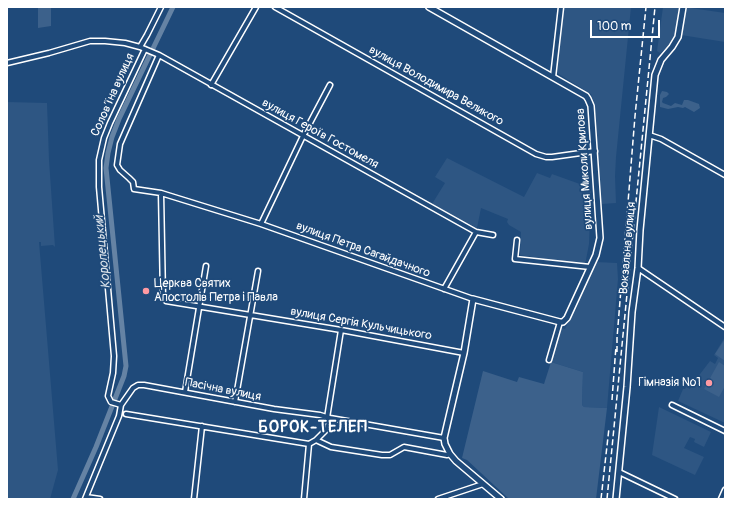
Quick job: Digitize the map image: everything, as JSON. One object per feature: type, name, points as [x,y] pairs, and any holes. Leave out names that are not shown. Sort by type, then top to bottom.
[{"type":"street","points":[[140,47],[161,7]]},
{"type":"street","points":[[211,85],[256,7]]},
{"type":"street","name":"вулиця Володимира Великого","points":[[275,7],[536,154],[552,157],[595,151]]},
{"type":"street","name":"вулиця Миколи Крилова","points":[[429,7],[588,98],[591,106],[600,238],[596,255],[567,318],[564,322],[560,322],[549,360]]},
{"type":"street","points":[[553,77],[561,7]]},
{"type":"street","name":"Вокзальна вулиця","points":[[616,499],[627,387],[632,312],[638,268],[649,135],[657,70],[661,60],[676,42],[680,30],[683,7]]},
{"type":"street","name":"вулиця Героїв Гостомеля","points":[[7,63],[90,41],[125,43],[147,49],[476,232],[493,235]]},
{"type":"street","name":"Соловʼїна вулиця","points":[[119,404],[111,402],[108,392],[112,378],[114,356],[99,187],[99,160],[104,138],[110,123],[147,49]]},
{"type":"street","name":"вулиця Петра Сагайдачного","points":[[157,54],[120,144],[117,165],[120,170],[133,182],[134,189],[161,194],[262,224],[473,299],[560,322]]},
{"type":"street","points":[[262,224],[303,136],[330,85]]},
{"type":"street","points":[[649,135],[660,139],[725,175]]},
{"type":"street","name":"вулиця Сергія Кульчицького","points":[[161,194],[163,297],[169,303],[341,330],[464,353]]},
{"type":"street","points":[[444,289],[476,232]]},
{"type":"street","points":[[517,240],[515,259],[590,267]]},
{"type":"street","points":[[185,392],[206,266]]},
{"type":"street","points":[[638,268],[725,327]]},
{"type":"street","points":[[235,402],[258,271]]},
{"type":"street","points":[[473,299],[464,353],[444,438],[450,454],[501,499]]},
{"type":"street","points":[[126,414],[309,444],[316,440],[327,429],[341,330]]},
{"type":"street","name":"Пасічна вулиця","points":[[119,404],[133,388],[138,385],[144,385],[444,438]]},
{"type":"street","points":[[100,499],[86,498],[119,416],[119,404]]},
{"type":"street","points":[[672,405],[725,431]]},
{"type":"street","points":[[194,499],[202,426]]},
{"type":"street","points":[[316,440],[331,447],[382,456],[390,455],[404,447],[447,455],[450,454]]},
{"type":"street","points":[[304,499],[309,444]]},
{"type":"street","points":[[619,472],[675,499]]},
{"type":"street","points":[[438,499],[483,484]]},
{"type":"street","points":[[721,499],[725,490]]},
{"type":"shaded area","points":[[38,7],[51,7],[51,26],[38,28]]},
{"type":"shaded area","points":[[564,7],[631,7],[616,157],[616,203],[602,204],[595,105],[591,94],[557,73]]},
{"type":"shaded area","points":[[663,7],[680,7],[676,34],[668,46],[660,53],[657,51]]},
{"type":"shaded area","points":[[684,7],[725,13],[725,42],[681,35]]},
{"type":"shaded area","points":[[662,91],[669,94],[663,98],[663,103],[671,106],[675,103],[682,105],[684,100],[688,100],[699,104],[700,108],[694,112],[685,107],[668,109],[660,107],[660,95]]},
{"type":"shaded area","points":[[7,102],[47,103],[55,247],[53,245],[41,246],[41,242],[39,242],[58,470],[50,499],[7,499]]},
{"type":"shaded area","points":[[447,158],[524,197],[537,173],[550,178],[552,174],[591,188],[589,244],[585,265],[520,255],[521,232],[509,225],[507,222],[508,219],[481,208],[477,228],[432,204],[445,183],[435,177]]},
{"type":"shaded area","points":[[596,262],[617,263],[618,279],[607,408],[584,407],[582,405],[583,372],[551,362],[561,328],[565,329],[574,310],[576,310],[578,301]]},
{"type":"shaded area","name":"Гімназія №1","points":[[725,337],[725,423],[678,401],[683,389],[686,387],[690,389],[696,378],[710,361],[715,364],[718,358],[714,355]]},
{"type":"shaded area","points":[[725,339],[725,361],[715,354]]},
{"type":"shaded area","points":[[551,362],[583,372],[582,405],[584,407],[607,408],[596,499],[509,499],[467,460],[462,458],[483,371],[517,382],[519,377],[544,384]]},
{"type":"shaded area","points":[[719,362],[725,366],[725,386],[719,397],[704,389]]},
{"type":"shaded area","points":[[659,407],[711,432],[704,447],[694,442],[695,439],[690,437],[684,448],[704,457],[695,475],[652,455]]},
{"type":"waterway","name":"Коропецький","points":[[73,499],[96,447],[124,376],[126,366],[106,168],[108,153],[119,119],[173,7]]},
{"type":"railway","points":[[617,352],[635,116],[646,7]]},
{"type":"railway","points":[[607,499],[655,7]]},
{"type":"railway","points":[[612,400],[616,346]]},
{"type":"railway","points":[[601,499],[609,428]]},
{"type":"place","name":"Церква Святих Апостолів Петра і Павла","points":[[146,291]]},
{"type":"place","name":"Гімназія №1","points":[[709,383]]},
{"type":"district","name":"БОРОК-ТЕЛЕП","points":[[313,428]]}]
